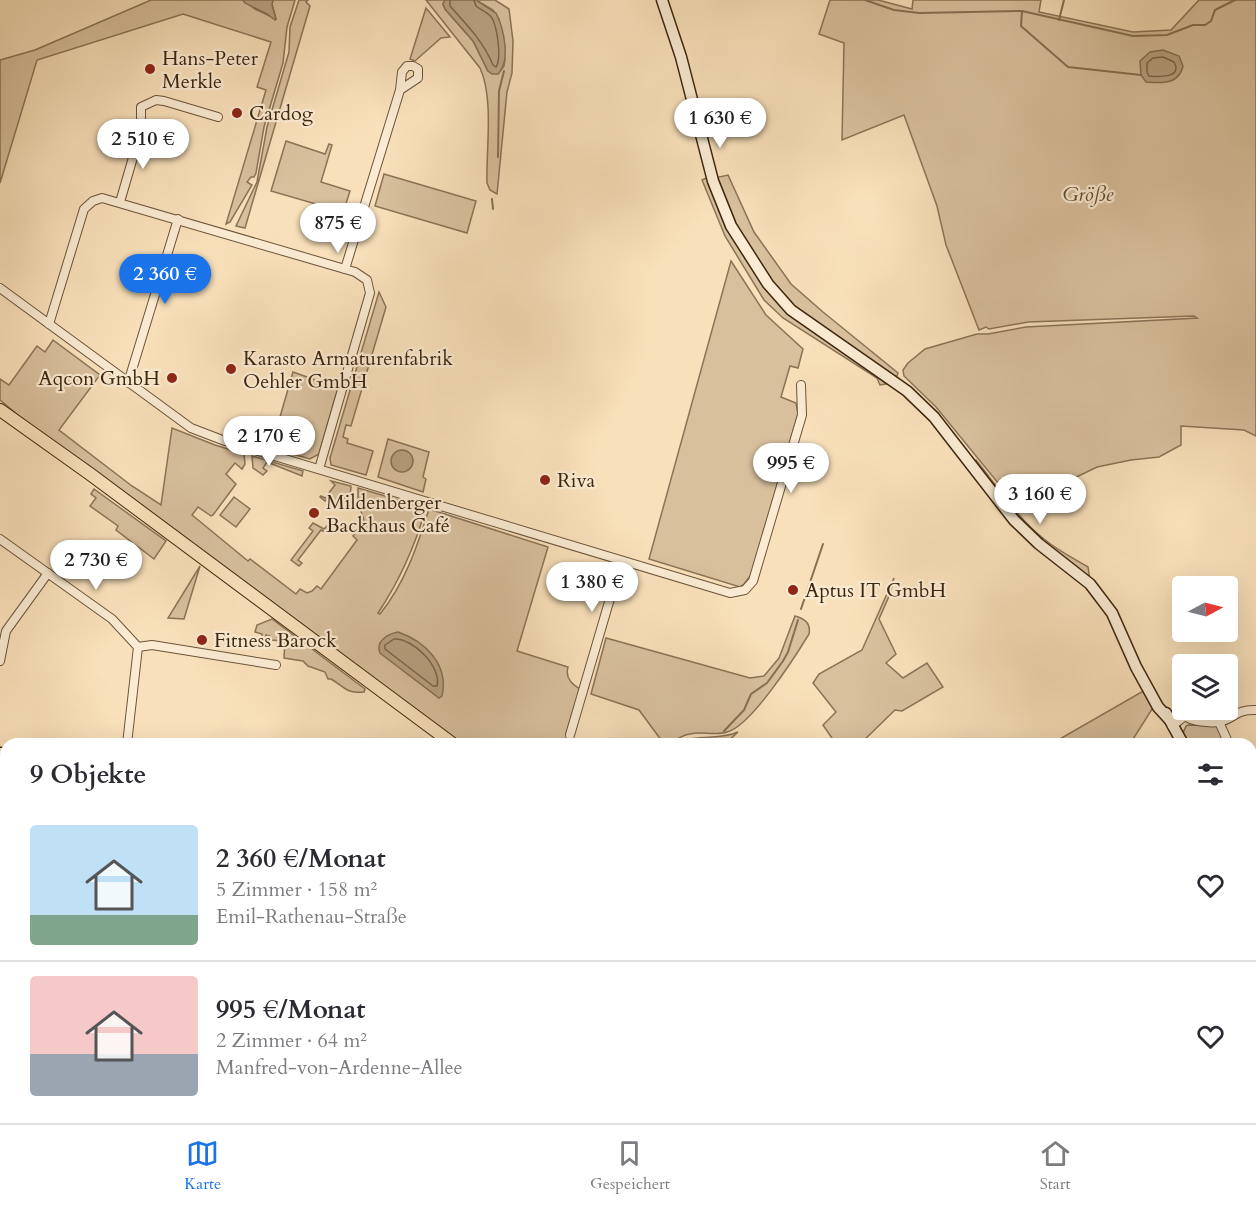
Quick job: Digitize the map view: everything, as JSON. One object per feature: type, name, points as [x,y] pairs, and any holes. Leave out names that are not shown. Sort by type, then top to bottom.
[{"type":"main road","points":[[0,403],[31,430]]},
{"type":"main road","points":[[0,410],[31,430],[445,738]]},
{"type":"street","points":[[662,0],[681,57],[713,181],[731,226],[768,285],[791,310],[907,391],[934,417],[1014,520],[1039,544],[1090,584],[1103,598],[1136,667],[1180,738]]},
{"type":"street","points":[[345,269],[400,90]]},
{"type":"street","points":[[120,202],[141,130],[141,107],[156,100],[164,101],[218,117]]},
{"type":"street","points":[[49,324],[84,210],[93,201],[102,198],[345,269],[364,277],[369,283],[370,293],[319,469]]},
{"type":"street","points":[[128,383],[178,219]]},
{"type":"street","points":[[0,288],[191,428],[225,441],[730,593],[741,592],[753,581],[802,415],[801,385]]},
{"type":"street","points":[[0,539],[112,619],[138,648],[127,738]]},
{"type":"street","points":[[570,735],[621,561]]},
{"type":"street","points":[[0,661],[6,631],[48,573]]},
{"type":"street","points":[[138,648],[152,645],[276,665]]},
{"type":"street","points":[[1171,723],[1185,716],[1190,720],[1220,722],[1239,712],[1256,710]]},
{"type":"street","points":[[1220,722],[1227,738]]},
{"type":"green space","points":[[151,0],[243,0],[255,9],[276,19],[273,0],[295,0],[287,27],[283,63],[264,127],[256,173],[247,182],[252,185],[230,222],[226,224],[266,90],[257,87],[271,42],[183,14],[37,60],[0,183],[0,60],[35,50]]},
{"type":"green space","points":[[299,0],[308,0],[306,2],[310,6],[245,228],[236,226],[257,182],[267,127],[289,52],[290,27]]},
{"type":"green space","points":[[426,0],[445,0],[443,4],[445,9],[473,41],[488,71],[498,74],[505,60],[499,19],[493,10],[476,0],[495,0],[509,9],[513,41],[512,73],[507,92],[497,194],[490,190],[487,183],[488,109],[487,94],[480,68]]},
{"type":"green space","name":"Größe","points":[[830,0],[878,0],[912,9],[913,0],[1041,0],[1039,12],[1133,32],[1171,30],[1199,0],[1256,0],[1256,436],[1244,430],[1181,426],[1181,445],[1159,457],[1097,467],[1054,488],[1021,511],[936,407],[904,376],[903,370],[908,363],[925,349],[977,334],[1026,327],[1197,318],[1194,316],[1028,322],[989,329],[986,327],[979,330],[946,245],[937,206],[904,115],[842,140],[844,43],[819,34]]},
{"type":"green space","points":[[426,8],[450,37],[441,38],[415,61],[410,59]]},
{"type":"green space","points":[[286,141],[325,154],[329,144],[332,145],[321,182],[350,191],[342,216],[330,213],[328,218],[313,214],[316,204],[271,191]]},
{"type":"green space","points":[[384,174],[476,201],[467,233],[375,206]]},
{"type":"green space","points":[[728,175],[754,232],[791,284],[898,373],[897,376],[814,321],[781,296],[736,229],[715,178]]},
{"type":"green space","points":[[709,177],[760,278],[886,384],[880,385],[877,378],[783,318],[764,300],[725,236],[702,180]]},
{"type":"green space","points":[[731,261],[766,315],[803,349],[798,368],[790,366],[781,397],[796,403],[798,414],[751,575],[740,587],[649,559]]},
{"type":"green space","points":[[379,292],[386,307],[351,426],[346,425],[343,437],[348,439],[347,443],[373,451],[366,475],[331,465],[330,458]]},
{"type":"green space","points":[[53,340],[100,375],[59,430],[132,486],[161,505],[172,428],[244,454],[245,464],[242,469],[235,463],[226,474],[236,484],[213,515],[211,516],[198,507],[192,515],[248,561],[250,559],[296,594],[300,589],[307,593],[317,586],[321,589],[357,540],[353,536],[364,521],[358,501],[358,488],[426,508],[406,562],[378,613],[380,614],[397,590],[415,551],[429,509],[548,547],[517,651],[568,667],[567,674],[570,680],[580,689],[566,734],[573,736],[572,738],[454,738],[0,400],[0,379],[9,385],[37,346],[45,352]]},
{"type":"green space","points":[[293,372],[338,388],[319,454],[310,459],[271,448]]},
{"type":"green space","points":[[388,439],[429,452],[423,477],[426,479],[423,492],[378,477]]},
{"type":"green space","points":[[252,456],[303,471],[302,476],[267,462],[263,468],[267,471],[263,475],[253,468]]},
{"type":"green space","points":[[976,460],[1016,512],[1034,531],[1054,547],[1088,567],[1090,580],[1035,539],[972,463]]},
{"type":"green space","points":[[331,481],[351,486],[350,498],[347,495],[338,507],[320,497],[325,498],[335,485]]},
{"type":"green space","points":[[94,489],[166,541],[154,559],[116,530],[118,526],[90,506],[96,498],[91,494]]},
{"type":"green space","points":[[234,497],[250,509],[236,527],[220,515]]},
{"type":"green space","points":[[313,523],[324,529],[330,526],[325,532],[321,530],[298,560],[302,563],[299,566],[291,560],[313,531],[309,528]]},
{"type":"green space","points":[[200,566],[184,619],[168,618]]},
{"type":"green space","points":[[894,578],[879,619],[896,654],[886,663],[903,678],[927,663],[943,687],[902,711],[895,710],[866,738],[832,738],[823,725],[836,712],[813,683],[819,674],[862,650]]},
{"type":"green space","points":[[795,616],[802,619],[809,627],[809,634],[783,674],[748,717],[737,727],[718,734],[699,733],[679,738],[660,738],[639,710],[591,694],[606,638],[750,678],[764,676],[779,658]]},
{"type":"green space","points":[[272,619],[365,689],[364,692],[349,691],[328,679],[325,672],[308,666],[303,661],[284,658],[285,641],[270,640],[270,636],[266,635],[265,639],[262,638],[262,634],[255,632],[257,625]]},
{"type":"green space","points":[[1145,690],[1154,706],[1134,738],[1061,738]]},
{"type":"green space","points":[[1186,726],[1219,726],[1224,738],[1186,738],[1183,733]]},
{"type":"green space","points":[[738,732],[732,738],[702,738],[723,736]]},
{"type":"water","points":[[243,0],[273,0],[276,19],[245,3]]},
{"type":"water","points":[[445,0],[476,0],[496,13],[502,27],[505,45],[504,61],[498,74],[488,71],[473,41],[445,9],[443,4]]},
{"type":"water","points":[[1163,50],[1179,56],[1183,66],[1181,72],[1178,77],[1169,82],[1146,82],[1141,75],[1140,61],[1150,52]]},
{"type":"water","points":[[402,450],[410,453],[413,461],[410,469],[402,472],[394,469],[391,461],[394,453]]},
{"type":"water","points":[[398,632],[418,642],[434,656],[442,675],[442,696],[439,698],[380,653],[381,642],[390,634]]},
{"type":"waterway","points":[[865,0],[894,10],[919,13],[1022,11],[1133,36],[1167,35],[1193,25],[1205,25],[1211,21],[1215,10],[1235,0]]},
{"type":"waterway","points":[[1059,20],[1064,0]]},
{"type":"waterway","points":[[1022,11],[1021,26],[1068,67],[1141,75]]},
{"type":"waterway","points":[[498,157],[499,91],[504,71]]},
{"type":"waterway","points":[[492,199],[493,209]]},
{"type":"waterway","points":[[801,609],[823,544]]},
{"type":"waterway","points":[[724,731],[744,710],[751,694],[767,683],[783,661],[798,620]]},
{"type":"place","name":"Hans-Peter Merkle","points":[[150,69]]},
{"type":"place","name":"Cardog","points":[[237,113]]},
{"type":"place","name":"Karasto Armaturenfabrik Oehler GmbH","points":[[231,369]]},
{"type":"place","name":"Aqcon GmbH","points":[[172,378]]},
{"type":"place","name":"Riva","points":[[545,480]]},
{"type":"place","name":"Mildenberger Backhaus Café","points":[[314,513]]},
{"type":"place","name":"Aptus IT GmbH","points":[[793,590]]},
{"type":"place","name":"Fitness Barock","points":[[202,640]]}]
